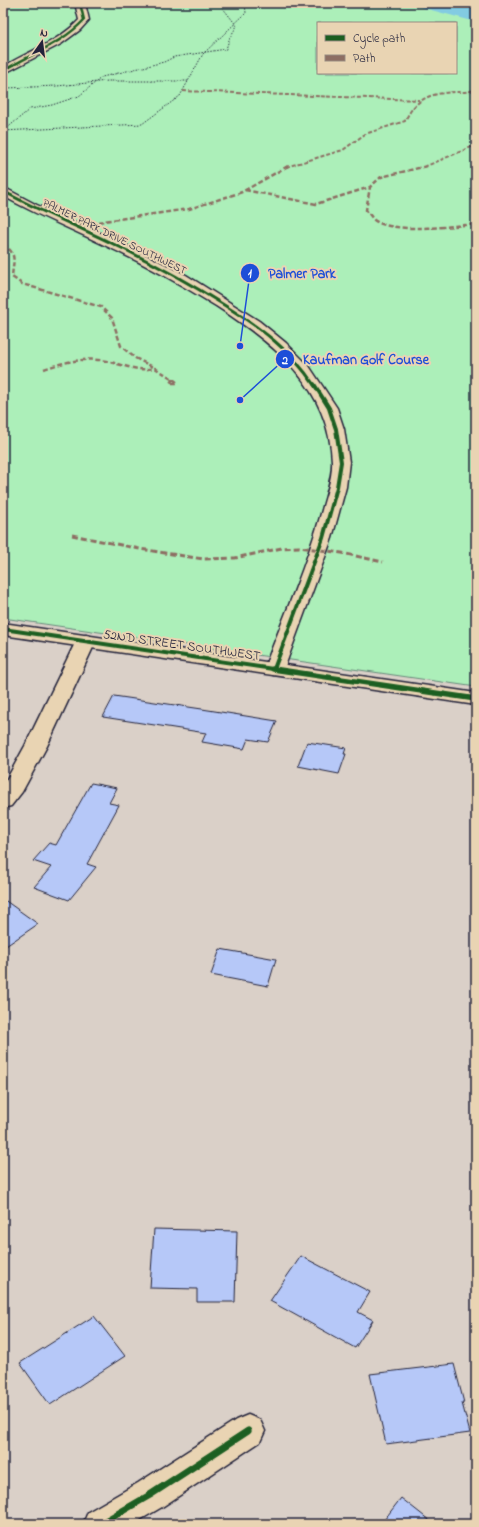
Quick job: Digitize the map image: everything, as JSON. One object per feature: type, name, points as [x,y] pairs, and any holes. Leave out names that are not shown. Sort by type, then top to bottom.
[{"type":"street","points":[[3,71],[33,53],[63,39],[77,29],[84,20],[80,3]]},
{"type":"street","name":"PALMER PARK DRIVE SOUTHWEST","points":[[3,192],[33,208],[108,241],[181,278],[254,324],[304,369],[329,408],[336,429],[341,462],[337,487],[323,538],[274,669]]},
{"type":"street","name":"52ND STREET SOUTHWEST","points":[[3,629],[476,699]]},
{"type":"street","points":[[3,801],[11,792],[36,746],[86,641]]},
{"type":"street","points":[[100,1524],[150,1495],[248,1431]]},
{"type":"path","points":[[4,131],[30,109],[52,105],[79,96],[102,77],[164,62],[174,57],[226,49],[230,37],[237,26],[219,3]]},
{"type":"path","points":[[4,131],[142,124],[180,96],[204,52],[246,13],[244,3]]},
{"type":"path","points":[[3,88],[57,86],[96,82],[188,81]]},
{"type":"green space","points":[[3,3],[476,3],[476,687],[3,618]]},
{"type":"building","points":[[114,696],[277,721],[268,742],[248,739],[244,749],[202,742],[206,733],[103,717]]},
{"type":"building","points":[[307,742],[346,748],[344,754],[346,754],[339,774],[298,766]]},
{"type":"building","points":[[91,783],[117,788],[109,803],[119,805],[87,864],[96,867],[69,900],[34,887],[51,867],[33,861],[49,843],[56,845]]},
{"type":"building","points":[[3,899],[38,924],[3,948]]},
{"type":"building","points":[[220,949],[276,959],[268,986],[211,975]]},
{"type":"building","points":[[154,1229],[237,1231],[235,1302],[197,1302],[197,1289],[150,1288]]},
{"type":"building","points":[[301,1256],[370,1292],[358,1312],[373,1320],[355,1348],[270,1301]]},
{"type":"building","points":[[94,1316],[125,1356],[50,1405],[20,1363]]},
{"type":"building","points":[[454,1364],[470,1433],[386,1444],[370,1374]]},
{"type":"building","points":[[401,1498],[434,1524],[381,1524]]},
{"type":"waterway","points":[[427,3],[476,16]]},
{"type":"marked path","points":[[454,3],[476,9]]},
{"type":"marked path","points":[[76,225],[189,209],[242,192],[290,165],[343,150],[365,134],[405,121],[409,112],[419,101],[433,95],[467,92],[476,89]]},
{"type":"marked path","points":[[183,91],[419,100]]},
{"type":"marked path","points":[[476,145],[423,168],[381,177],[370,187],[366,210],[374,220],[383,224],[408,228],[476,224]]},
{"type":"marked path","points":[[245,190],[316,204],[370,187]]},
{"type":"marked path","points":[[3,244],[12,251],[14,259],[12,277],[22,284],[101,307],[112,318],[121,346],[135,358],[155,368]]},
{"type":"marked path","points":[[44,369],[70,362],[98,360],[139,370],[155,368],[178,383],[170,383],[170,382],[173,379]]},
{"type":"marked path","points":[[72,535],[140,549],[203,559],[235,558],[282,548],[299,547],[342,553],[383,562]]},
{"type":"cycle path","points":[[3,71],[67,36],[84,20],[80,3]]},
{"type":"cycle path","points":[[3,191],[33,208],[107,241],[181,278],[254,324],[281,346],[304,369],[329,408],[336,429],[341,462],[337,487],[323,538],[274,669]]},
{"type":"cycle path","points":[[3,629],[476,699]]},
{"type":"cycle path","points":[[100,1524],[150,1495],[248,1431]]},
{"type":"place","name":"Palmer Park","points":[[240,346]]},
{"type":"place","name":"Kaufman Golf Course","points":[[240,400]]}]
